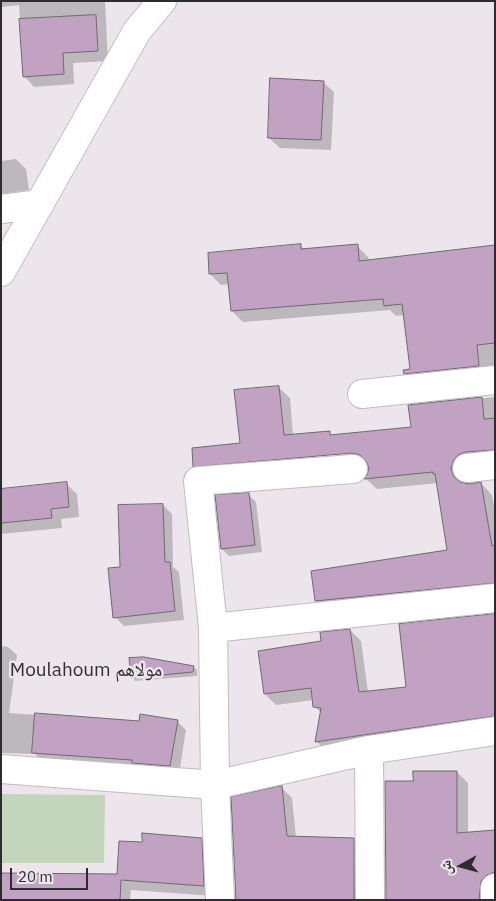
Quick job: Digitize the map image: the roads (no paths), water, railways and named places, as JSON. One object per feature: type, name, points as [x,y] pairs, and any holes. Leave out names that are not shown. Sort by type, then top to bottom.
[{"type":"street","points":[[1,272],[137,32],[162,1]]},
{"type":"street","points":[[1,209],[40,204]]},
{"type":"street","points":[[362,394],[495,380]]},
{"type":"street","points":[[468,468],[495,465]]},
{"type":"street","points":[[220,900],[215,785],[213,628],[198,481],[354,469]]},
{"type":"street","points":[[213,628],[495,598]]},
{"type":"street","points":[[1,769],[215,785],[369,750],[495,732]]},
{"type":"street","points":[[369,750],[370,900]]},
{"type":"street","points":[[494,900],[495,888]]},
{"type":"district","name":"Moulahoum مولاهم","points":[[86,671]]}]
